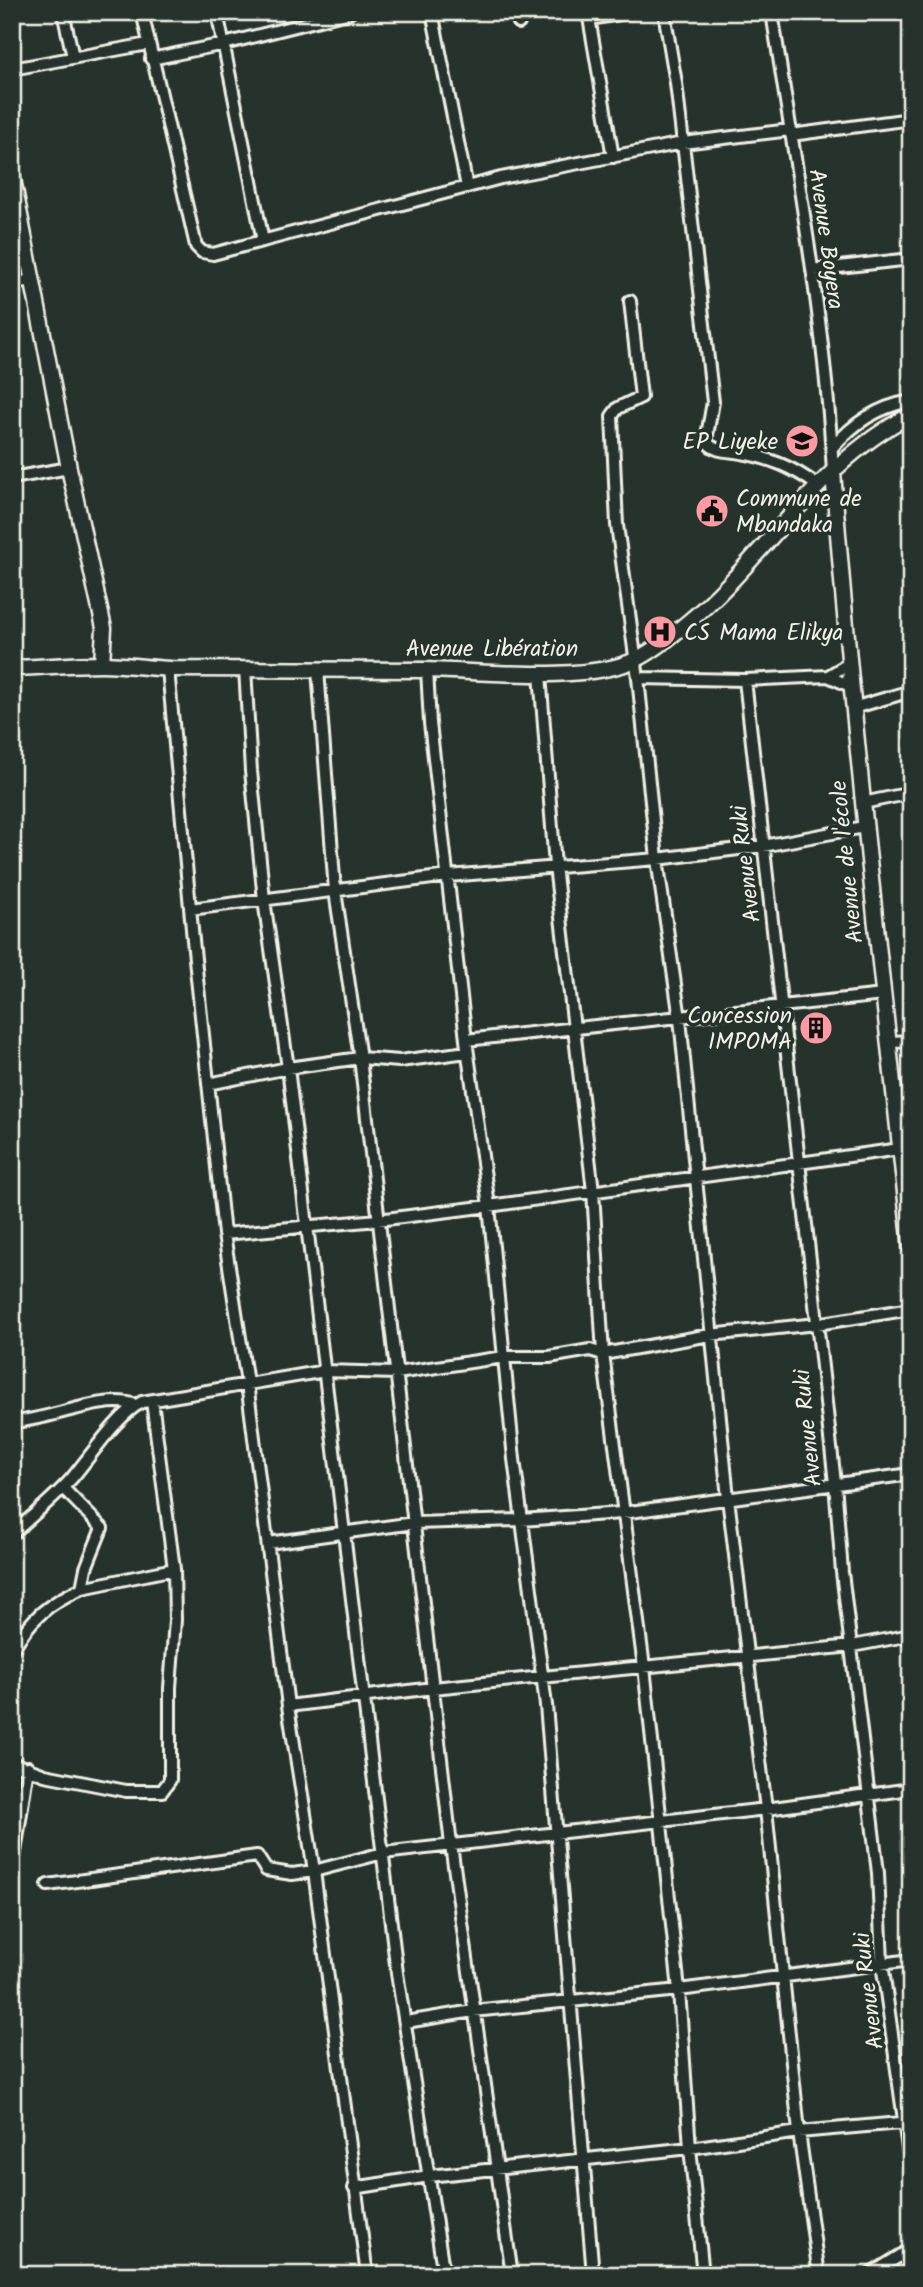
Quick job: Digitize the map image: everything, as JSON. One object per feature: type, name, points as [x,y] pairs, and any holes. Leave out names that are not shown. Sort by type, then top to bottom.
[{"type":"street","points":[[63,12],[73,57]]},
{"type":"street","points":[[142,12],[196,246],[202,253],[213,254],[501,178],[683,143],[911,119]]},
{"type":"street","points":[[217,12],[263,241]]},
{"type":"street","points":[[151,59],[225,44],[351,12]]},
{"type":"street","points":[[432,12],[467,187]]},
{"type":"street","points":[[613,157],[588,16],[634,12]]},
{"type":"street","points":[[664,12],[676,83],[713,401],[706,441],[719,450],[768,458],[788,465],[818,486]]},
{"type":"street","name":"Avenue Boyera","points":[[772,12],[812,271],[833,472]]},
{"type":"street","points":[[12,68],[148,44]]},
{"type":"street","points":[[12,174],[69,468],[104,628],[102,664]]},
{"type":"street","points":[[812,271],[911,259]]},
{"type":"street","points":[[12,285],[33,279]]},
{"type":"street","points":[[630,301],[640,397],[618,408],[612,416],[617,525],[638,678],[657,859],[680,1019],[728,1498],[765,1809],[799,2132],[819,2275]]},
{"type":"street","points":[[832,448],[847,431],[879,409],[911,401]]},
{"type":"street","name":"Avenue Libération","points":[[12,668],[102,664],[168,668],[427,670],[540,674],[593,670],[635,660],[672,635],[738,577],[818,486],[857,450],[911,415]]},
{"type":"street","points":[[12,478],[69,468]]},
{"type":"street","name":"Avenue de l'école","points":[[833,472],[864,827],[911,1247]]},
{"type":"street","points":[[828,676],[848,664]]},
{"type":"street","points":[[168,668],[224,1234],[247,1383],[288,1706],[314,1871],[367,2275]]},
{"type":"street","points":[[245,668],[251,771],[264,900],[288,1068],[397,1973],[444,2275]]},
{"type":"street","points":[[318,670],[334,891],[360,1058],[472,2011],[512,2275]]},
{"type":"street","points":[[427,670],[430,723],[467,1046],[489,1206],[521,1520],[542,1678],[593,2275]]},
{"type":"street","points":[[540,674],[555,866],[593,1191],[603,1354],[644,1667],[679,1990],[690,2148],[703,2275]]},
{"type":"street","points":[[638,678],[745,680],[828,676],[850,686]]},
{"type":"street","name":"Avenue Ruki","points":[[745,680],[835,1483],[842,1572],[870,1794],[883,1963],[908,2122],[911,2170]]},
{"type":"street","points":[[853,708],[911,691]]},
{"type":"street","points":[[863,803],[911,793]]},
{"type":"street","points":[[190,909],[448,876],[657,859],[763,846],[864,827]]},
{"type":"street","points":[[208,1084],[288,1068],[360,1058],[400,1061],[467,1046],[573,1030],[883,995]]},
{"type":"street","points":[[890,1042],[911,1041]]},
{"type":"street","points":[[224,1234],[378,1220],[900,1149]]},
{"type":"street","points":[[12,1422],[34,1420],[114,1401],[135,1405],[325,1371],[397,1373],[504,1357],[549,1357],[590,1350],[603,1354],[710,1335],[817,1324],[911,1309]]},
{"type":"street","points":[[12,1763],[45,1775],[126,1791],[162,1791],[170,1780],[174,1569],[152,1401]]},
{"type":"street","points":[[12,1534],[63,1488],[135,1405]]},
{"type":"street","points":[[268,1543],[414,1523],[521,1520],[622,1513],[911,1474]]},
{"type":"street","points":[[63,1488],[102,1528],[86,1568],[82,1588]]},
{"type":"street","points":[[12,1650],[36,1616],[82,1588],[174,1569]]},
{"type":"street","points":[[288,1706],[433,1688],[852,1646],[911,1635]]},
{"type":"street","points":[[12,1872],[28,1767]]},
{"type":"street","points":[[48,1885],[257,1856],[266,1870],[292,1874],[383,1853],[765,1809],[911,1789]]},
{"type":"street","points":[[406,2022],[472,2011],[679,1990],[911,1960]]},
{"type":"street","points":[[354,2188],[429,2176],[690,2148],[799,2132],[908,2122]]},
{"type":"street","points":[[869,2275],[911,2249]]},
{"type":"place","name":"EP Liyeke","points":[[802,441]]},
{"type":"place","name":"Commune de Mbandaka","points":[[712,511]]},
{"type":"place","name":"CS Mama Elikya","points":[[660,632]]},
{"type":"place","name":"Concession IMPOMA","points":[[816,1028]]}]
